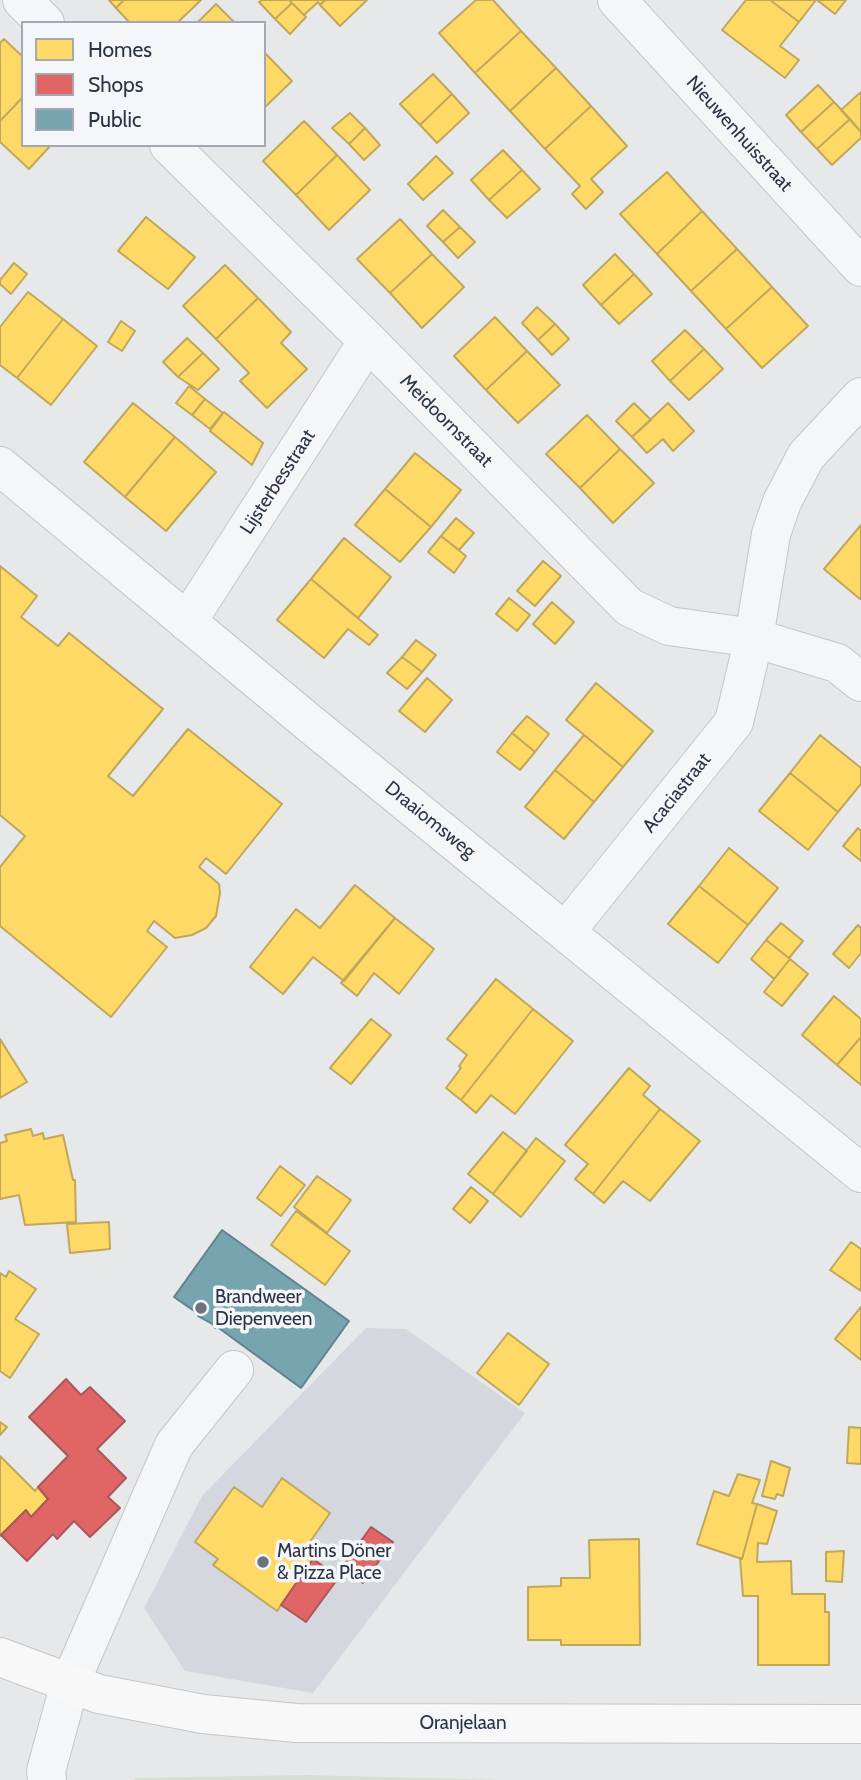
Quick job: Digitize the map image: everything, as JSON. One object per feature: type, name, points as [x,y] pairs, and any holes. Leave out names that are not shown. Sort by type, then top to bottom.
[{"type":"street","points":[[22,0],[43,21]]},
{"type":"street","name":"Nieuwenhuisstraat","points":[[617,0],[861,267]]},
{"type":"street","name":"Meidoornstraat","points":[[171,147],[368,341],[629,607],[669,626],[754,638],[837,663],[861,682]]},
{"type":"street","name":"Lijsterbesstraat","points":[[187,622],[368,341]]},
{"type":"street","name":"Acaciastraat","points":[[566,931],[734,722],[754,638],[771,534],[782,502],[806,456],[861,397]]},
{"type":"street","name":"Draaiomsweg","points":[[0,466],[861,1173]]},
{"type":"street","points":[[47,1780],[46,1771],[70,1683],[174,1445],[233,1370]]},
{"type":"street","name":"Oranjelaan","points":[[0,1657],[99,1695],[203,1714],[296,1723],[861,1724]]},
{"type":"shaded area","points":[[366,1328],[406,1329],[525,1413],[313,1693],[185,1671],[144,1608],[202,1496]]},
{"type":"shaded area","points":[[306,1775],[501,1780],[134,1780]]},
{"type":"building: Homes","points":[[109,0],[124,0],[116,8]]},
{"type":"building: Homes","points":[[124,0],[201,0],[179,21],[128,21],[116,8]]},
{"type":"building: Homes","points":[[289,0],[292,3],[275,19],[259,2]]},
{"type":"building: Homes","points":[[289,0],[325,0],[320,5],[318,2],[304,15]]},
{"type":"building: Homes","points":[[325,0],[367,0],[340,26],[320,5]]},
{"type":"building: Homes","points":[[476,0],[493,0],[521,31],[475,73],[439,33]]},
{"type":"building: Homes","points":[[746,0],[770,0],[799,22],[780,46],[799,60],[785,78],[722,30]]},
{"type":"building: Homes","points":[[770,0],[816,0],[799,22]]},
{"type":"building: Homes","points":[[817,0],[846,0],[835,14]]},
{"type":"building: Homes","points":[[292,3],[306,17],[290,34],[275,19]]},
{"type":"building: Homes","points":[[216,4],[233,21],[199,21]]},
{"type":"building: Homes","points":[[521,31],[556,68],[510,111],[475,73]]},
{"type":"building: Homes","points":[[4,39],[21,55],[21,99],[0,121],[0,43]]},
{"type":"building: Homes","points":[[266,54],[292,81],[266,106]]},
{"type":"building: Homes","points":[[556,68],[591,106],[545,149],[510,111]]},
{"type":"building: Homes","points":[[433,74],[452,94],[420,125],[400,104]]},
{"type":"building: Homes","points":[[818,85],[834,102],[801,132],[786,115]]},
{"type":"building: Homes","points":[[861,92],[861,132],[841,110]]},
{"type":"building: Homes","points":[[452,94],[469,113],[437,143],[420,125]]},
{"type":"building: Homes","points":[[21,99],[21,147],[49,147],[29,169],[0,142],[0,121]]},
{"type":"building: Homes","points":[[834,102],[850,119],[817,149],[801,132]]},
{"type":"building: Homes","points":[[591,106],[627,146],[591,179],[603,192],[586,209],[572,194],[580,186],[545,149]]},
{"type":"building: Homes","points":[[350,113],[365,128],[349,144],[332,128]]},
{"type":"building: Homes","points":[[850,119],[861,132],[861,138],[832,165],[817,149]]},
{"type":"building: Homes","points":[[304,121],[337,155],[296,195],[263,161]]},
{"type":"building: Homes","points":[[365,128],[380,145],[364,160],[349,144]]},
{"type":"building: Homes","points":[[503,150],[522,170],[489,200],[471,180]]},
{"type":"building: Homes","points":[[337,155],[370,190],[329,230],[296,195]]},
{"type":"building: Homes","points":[[436,156],[453,173],[423,200],[408,184]]},
{"type":"building: Homes","points":[[522,170],[540,189],[507,218],[489,200]]},
{"type":"building: Homes","points":[[667,172],[702,211],[657,254],[620,214]]},
{"type":"building: Homes","points":[[443,210],[460,227],[443,242],[427,226]]},
{"type":"building: Homes","points":[[702,211],[737,249],[691,291],[657,254]]},
{"type":"building: Homes","points":[[146,217],[195,257],[168,289],[118,251]]},
{"type":"building: Homes","points":[[400,219],[432,254],[390,293],[357,259]]},
{"type":"building: Homes","points":[[460,227],[475,242],[458,258],[443,242]]},
{"type":"building: Homes","points":[[737,249],[772,287],[726,329],[691,291]]},
{"type":"building: Homes","points":[[432,254],[464,287],[422,328],[390,293]]},
{"type":"building: Homes","points":[[615,254],[634,274],[601,305],[583,285]]},
{"type":"building: Homes","points":[[14,263],[27,274],[11,294],[0,284],[0,280]]},
{"type":"building: Homes","points":[[225,265],[258,298],[216,339],[183,306]]},
{"type":"building: Homes","points":[[634,274],[652,294],[619,324],[601,305]]},
{"type":"building: Homes","points":[[772,287],[808,326],[762,368],[726,329]]},
{"type":"building: Homes","points":[[28,292],[63,319],[17,378],[0,365],[0,327]]},
{"type":"building: Homes","points":[[258,298],[291,332],[281,343],[307,369],[267,408],[240,381],[249,373],[216,339]]},
{"type":"building: Homes","points":[[537,307],[555,324],[538,340],[522,323]]},
{"type":"building: Homes","points":[[495,317],[527,351],[486,390],[454,356]]},
{"type":"building: Homes","points":[[63,319],[97,346],[51,405],[17,378]]},
{"type":"building: Homes","points":[[121,321],[135,331],[122,351],[108,342]]},
{"type":"building: Homes","points":[[555,324],[569,339],[552,355],[538,340]]},
{"type":"building: Homes","points":[[685,330],[704,349],[670,381],[652,361]]},
{"type":"building: Homes","points":[[187,338],[203,353],[178,377],[163,362]]},
{"type":"building: Homes","points":[[704,349],[723,369],[689,400],[670,381]]},
{"type":"building: Homes","points":[[527,351],[560,385],[518,423],[486,390]]},
{"type":"building: Homes","points":[[203,353],[219,369],[198,390],[178,377]]},
{"type":"building: Homes","points":[[189,386],[205,399],[192,415],[176,403]]},
{"type":"building: Homes","points":[[205,399],[223,413],[210,429],[192,415]]},
{"type":"building: Homes","points":[[133,403],[175,437],[125,497],[84,462]]},
{"type":"building: Homes","points":[[634,403],[651,420],[632,437],[616,421]]},
{"type":"building: Homes","points":[[668,403],[694,431],[673,451],[663,439],[647,453],[632,437]]},
{"type":"building: Homes","points":[[224,412],[263,443],[252,465],[210,431]]},
{"type":"building: Homes","points":[[587,415],[620,449],[580,488],[546,454]]},
{"type":"building: Homes","points":[[175,437],[216,472],[166,531],[125,497]]},
{"type":"building: Homes","points":[[620,449],[654,483],[613,523],[580,488]]},
{"type":"building: Homes","points":[[415,453],[461,490],[431,527],[385,489]]},
{"type":"building: Homes","points":[[385,489],[431,527],[400,562],[355,525]]},
{"type":"building: Homes","points":[[456,518],[474,533],[459,550],[441,536]]},
{"type":"building: Homes","points":[[861,525],[861,598],[860,599],[824,569]]},
{"type":"building: Homes","points":[[441,536],[466,556],[454,573],[428,552]]},
{"type":"building: Homes","points":[[344,538],[391,577],[358,618],[311,579]]},
{"type":"building: Homes","points":[[543,561],[561,576],[535,606],[517,591]]},
{"type":"building: Homes","points":[[0,566],[37,596],[21,617],[58,646],[69,633],[163,709],[108,776],[133,796],[188,729],[282,804],[226,874],[206,858],[199,867],[219,884],[216,916],[206,928],[192,935],[175,938],[154,921],[147,931],[167,947],[111,1017],[0,926],[0,867],[25,836],[0,815]]},
{"type":"building: Homes","points":[[311,579],[378,635],[369,645],[348,629],[324,658],[277,620]]},
{"type":"building: Homes","points":[[509,598],[530,615],[517,631],[496,614]]},
{"type":"building: Homes","points":[[552,602],[574,622],[555,644],[533,624]]},
{"type":"building: Homes","points":[[416,640],[436,655],[422,672],[402,657]]},
{"type":"building: Homes","points":[[402,657],[422,672],[407,689],[387,673]]},
{"type":"building: Homes","points":[[427,678],[452,700],[425,732],[399,711]]},
{"type":"building: Homes","points":[[596,683],[653,731],[623,767],[566,720]]},
{"type":"building: Homes","points":[[527,716],[549,734],[535,752],[512,733]]},
{"type":"building: Homes","points":[[512,733],[535,752],[520,770],[497,752]]},
{"type":"building: Homes","points":[[584,735],[623,767],[594,802],[555,770]]},
{"type":"building: Homes","points":[[820,735],[861,768],[861,784],[838,812],[790,773]]},
{"type":"building: Homes","points":[[555,770],[594,802],[564,839],[525,807]]},
{"type":"building: Homes","points":[[790,773],[838,812],[808,850],[759,811]]},
{"type":"building: Homes","points":[[858,828],[861,831],[861,861],[843,846]]},
{"type":"building: Homes","points":[[729,848],[778,888],[748,925],[699,886]]},
{"type":"building: Homes","points":[[355,885],[395,918],[344,981],[313,957],[283,994],[250,967],[296,909],[320,928]]},
{"type":"building: Homes","points":[[699,886],[748,925],[718,963],[668,924]]},
{"type":"building: Homes","points":[[395,918],[434,949],[399,994],[374,973],[357,996],[341,983]]},
{"type":"building: Homes","points":[[781,923],[803,941],[789,958],[766,940]]},
{"type":"building: Homes","points":[[858,925],[861,928],[861,953],[849,968],[833,954]]},
{"type":"building: Homes","points":[[766,940],[790,959],[774,979],[751,959]]},
{"type":"building: Homes","points":[[790,959],[808,974],[782,1006],[764,992]]},
{"type":"building: Homes","points":[[496,979],[533,1009],[461,1100],[446,1088],[467,1055],[447,1039]]},
{"type":"building: Homes","points":[[834,996],[861,1019],[861,1037],[837,1065],[802,1035]]},
{"type":"building: Homes","points":[[533,1009],[573,1041],[515,1114],[491,1095],[476,1113],[461,1100]]},
{"type":"building: Homes","points":[[371,1019],[391,1035],[351,1084],[330,1068]]},
{"type":"building: Homes","points":[[861,1037],[861,1085],[837,1065]]},
{"type":"building: Homes","points":[[0,1039],[27,1082],[0,1098]]},
{"type":"building: Homes","points":[[629,1068],[650,1086],[643,1095],[660,1109],[593,1194],[575,1179],[588,1164],[565,1145]]},
{"type":"building: Homes","points":[[660,1109],[700,1141],[650,1201],[623,1181],[604,1203],[593,1194]]},
{"type":"building: Homes","points":[[31,1129],[33,1136],[43,1133],[44,1139],[63,1135],[75,1180],[76,1222],[25,1225],[19,1195],[0,1199],[0,1143],[7,1141],[5,1135]]},
{"type":"building: Homes","points":[[503,1132],[527,1151],[493,1194],[468,1174]]},
{"type":"building: Homes","points":[[536,1138],[565,1161],[521,1217],[493,1194]]},
{"type":"building: Homes","points":[[280,1166],[305,1185],[281,1216],[257,1198]]},
{"type":"building: Homes","points":[[317,1176],[351,1200],[327,1233],[294,1207]]},
{"type":"building: Homes","points":[[471,1187],[488,1201],[470,1223],[453,1209]]},
{"type":"building: Homes","points":[[296,1211],[350,1251],[325,1285],[271,1245]]},
{"type":"building: Homes","points":[[109,1222],[110,1249],[70,1253],[67,1224]]},
{"type":"building: Homes","points":[[851,1242],[861,1249],[861,1291],[830,1270]]},
{"type":"building: Homes","points":[[9,1271],[36,1289],[15,1319],[39,1334],[10,1378],[0,1371],[0,1273],[6,1277]]},
{"type":"building: Homes","points":[[861,1307],[861,1360],[835,1339]]},
{"type":"building: Homes","points":[[508,1333],[549,1364],[519,1405],[477,1373]]},
{"type":"building: Homes","points":[[0,1422],[7,1427],[0,1435]]},
{"type":"building: Homes","points":[[849,1427],[861,1428],[861,1464],[847,1463]]},
{"type":"building: Homes","points":[[0,1456],[35,1491],[38,1487],[48,1499],[31,1517],[26,1510],[0,1536]]},
{"type":"building: Homes","points":[[771,1461],[790,1468],[783,1496],[777,1494],[775,1499],[762,1496]]},
{"type":"building: Homes","points":[[738,1474],[760,1480],[752,1503],[757,1504],[742,1559],[697,1544],[714,1491],[729,1496]]},
{"type":"building: Homes","points":[[282,1478],[330,1513],[303,1552],[313,1559],[277,1611],[213,1565],[218,1559],[195,1542],[234,1487],[262,1507]]},
{"type":"building: Homes","points":[[757,1504],[777,1511],[767,1544],[758,1543],[757,1562],[791,1561],[792,1594],[825,1594],[825,1612],[829,1612],[829,1665],[758,1665],[758,1596],[743,1596],[740,1558],[742,1559]]},
{"type":"building: Homes","points":[[639,1539],[640,1645],[561,1645],[561,1640],[528,1640],[528,1587],[561,1586],[561,1578],[590,1578],[589,1540]]},
{"type":"building: Homes","points":[[844,1551],[842,1582],[826,1581],[826,1552]]},
{"type":"building: Shops","points":[[66,1379],[81,1395],[90,1387],[125,1421],[97,1449],[126,1478],[108,1497],[120,1508],[90,1537],[74,1521],[57,1539],[53,1534],[27,1561],[1,1535],[26,1510],[31,1517],[48,1499],[38,1487],[68,1456],[29,1417]]},
{"type":"building: Shops","points":[[371,1527],[393,1542],[363,1583],[342,1567]]},
{"type":"building: Shops","points":[[313,1559],[339,1577],[306,1622],[281,1605]]},
{"type":"building: Public","points":[[222,1230],[349,1321],[301,1388],[174,1297]]},
{"type":"place","name":"Brandweer Diepenveen","points":[[201,1308]]},
{"type":"place","name":"Martins Döner & Pizza Place","points":[[263,1562]]}]
